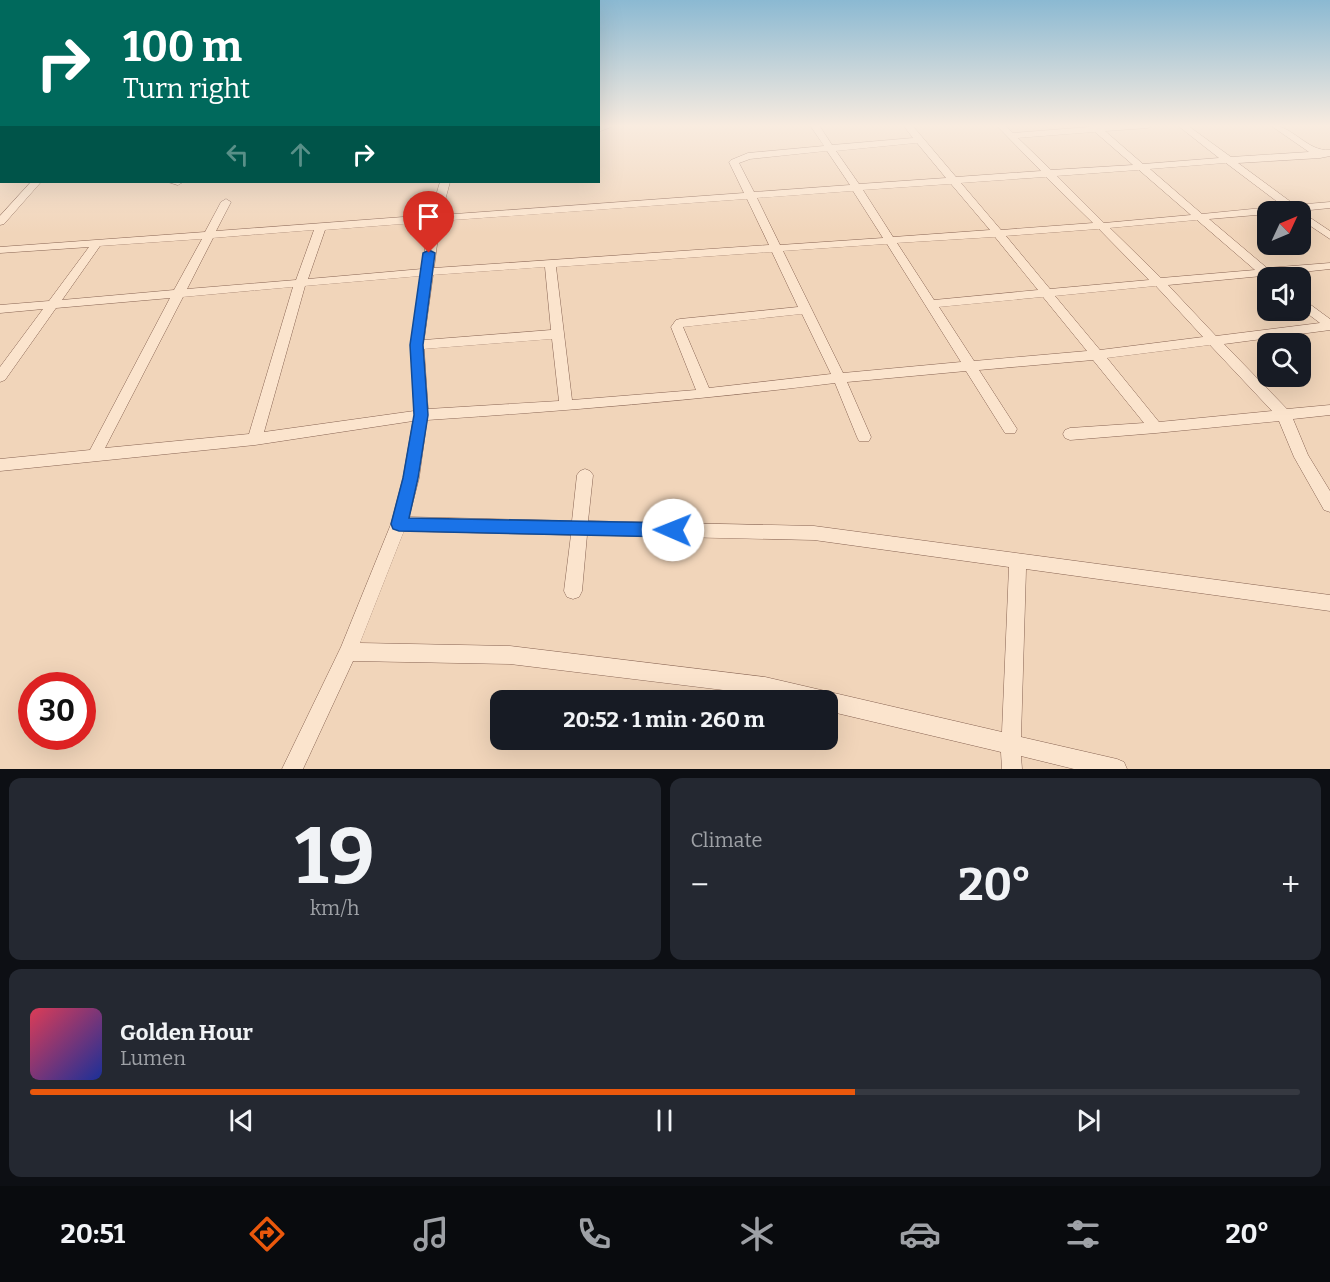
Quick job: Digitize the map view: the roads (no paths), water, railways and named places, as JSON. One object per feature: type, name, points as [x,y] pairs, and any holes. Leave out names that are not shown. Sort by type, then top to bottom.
[{"type":"street","points":[[736,161],[734,162],[840,378],[864,436]]},
{"type":"street","points":[[838,161],[1010,429]]},
{"type":"street","points":[[936,161],[998,233],[1156,428]]},
{"type":"street","points":[[1036,161],[1159,283],[1284,415],[1301,457],[1330,505]]},
{"type":"street","points":[[1134,161],[1259,267]]},
{"type":"street","points":[[0,250],[1217,161]]},
{"type":"street","points":[[1229,161],[1283,201]]},
{"type":"street","points":[[0,222],[35,183]]},
{"type":"street","points":[[292,769],[348,652],[399,524],[411,478],[421,415],[417,345],[435,217],[445,183]]},
{"type":"street","points":[[94,456],[226,202]]},
{"type":"street","points":[[0,204],[16,204]]},
{"type":"street","points":[[1311,208],[1330,205]]},
{"type":"street","points":[[0,309],[426,272],[1102,226],[1199,216],[1257,213]]},
{"type":"street","points":[[1311,222],[1330,236]]},
{"type":"street","points":[[255,439],[300,284],[321,226]]},
{"type":"street","points":[[0,377],[97,243]]},
{"type":"street","points":[[550,264],[566,406]]},
{"type":"street","points":[[1311,269],[1330,266]]},
{"type":"street","points":[[931,304],[1257,276]]},
{"type":"street","points":[[705,394],[677,327],[680,323],[806,310]]},
{"type":"street","points":[[1311,310],[1330,325]]},
{"type":"street","points":[[0,465],[255,439],[421,415],[705,394],[840,378],[1097,355],[1330,325]]},
{"type":"street","points":[[417,345],[557,334]]},
{"type":"street","points":[[1070,434],[1156,428],[1330,410]]},
{"type":"street","points":[[573,591],[585,475]]},
{"type":"street","points":[[399,524],[814,533],[1330,603]]},
{"type":"street","points":[[1012,769],[1018,562]]},
{"type":"street","points":[[348,652],[510,655],[765,686],[781,690]]},
{"type":"street","points":[[838,704],[1117,769]]}]
